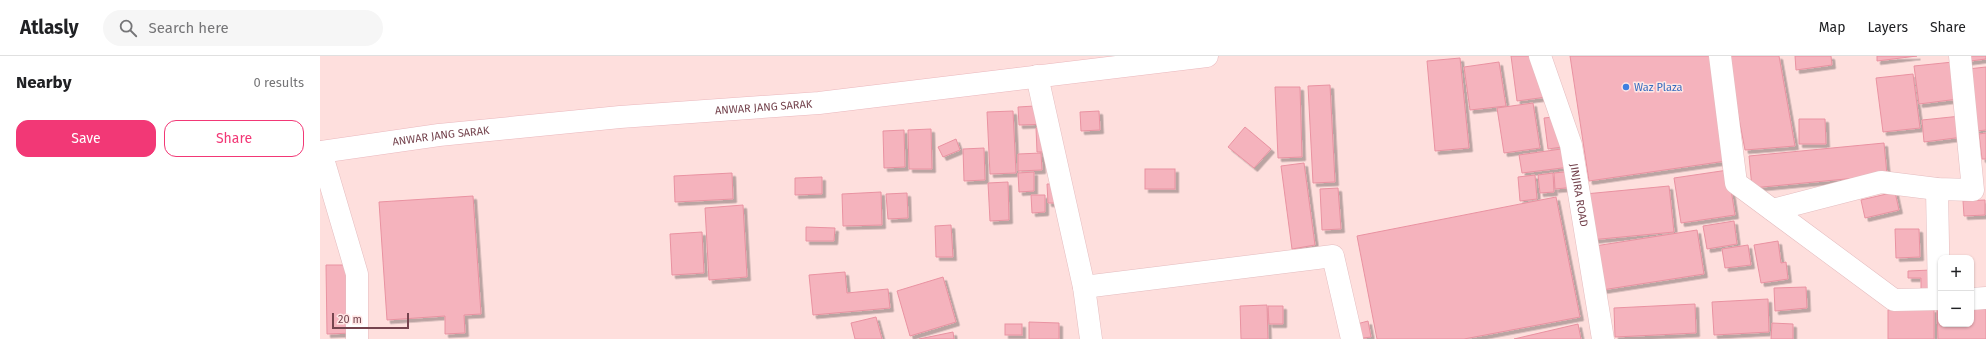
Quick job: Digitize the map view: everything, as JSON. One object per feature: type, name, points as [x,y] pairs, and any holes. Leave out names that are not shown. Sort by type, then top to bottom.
[{"type":"street","name":"ANWAR JANG SARAK","points":[[320,152],[439,136],[620,117],[819,103],[1207,56]]},
{"type":"street","name":"JINJIRA ROAD","points":[[1540,56],[1571,145],[1603,339]]},
{"type":"street","points":[[1720,56],[1736,183],[1894,300],[1938,299]]},
{"type":"street","points":[[1773,210],[1881,182],[1937,189],[1973,190],[1960,56]]},
{"type":"street","points":[[1037,76],[1084,287],[1090,339]]},
{"type":"street","points":[[320,152],[357,274],[358,339]]},
{"type":"street","points":[[1937,189],[1940,291]]},
{"type":"street","points":[[1084,287],[1333,256],[1352,339]]},
{"type":"street","points":[[1974,299],[1986,298]]},
{"type":"building","points":[[1511,56],[1548,56],[1554,96],[1517,101]]},
{"type":"building","points":[[1570,56],[1710,56],[1726,161],[1589,181]]},
{"type":"building","points":[[1727,56],[1779,56],[1795,146],[1745,150]]},
{"type":"building","points":[[1795,56],[1831,56],[1832,65],[1796,70]]},
{"type":"building","points":[[1877,56],[1917,56],[1877,61]]},
{"type":"building","points":[[1963,56],[1986,56],[1986,59],[1963,62]]},
{"type":"building","points":[[1460,58],[1469,148],[1435,151],[1427,61]]},
{"type":"building","points":[[1499,62],[1506,106],[1470,110],[1464,67]]},
{"type":"building","points":[[1953,62],[1958,99],[1919,104],[1914,66]]},
{"type":"building","points":[[1986,67],[1986,130],[1976,131],[1968,69]]},
{"type":"building","points":[[1913,74],[1920,128],[1883,132],[1876,78]]},
{"type":"building","points":[[1330,85],[1335,182],[1313,183],[1308,86]]},
{"type":"building","points":[[1275,87],[1300,87],[1302,157],[1278,158]]},
{"type":"building","points":[[1533,103],[1540,148],[1504,153],[1497,108]]},
{"type":"building","points":[[1051,105],[1051,124],[1019,125],[1018,107]]},
{"type":"building","points":[[1013,111],[1016,173],[990,174],[987,112]]},
{"type":"building","points":[[1099,111],[1100,130],[1081,131],[1080,112]]},
{"type":"building","points":[[1564,116],[1569,146],[1548,149],[1544,118]]},
{"type":"building","points":[[1961,116],[1963,137],[1924,142],[1922,120]]},
{"type":"building","points":[[1799,119],[1825,119],[1826,144],[1799,144]]},
{"type":"building","points":[[1050,127],[1051,152],[1037,152],[1036,128]]},
{"type":"building","points":[[1245,127],[1271,149],[1254,168],[1228,147]]},
{"type":"building","points":[[931,129],[932,169],[909,169],[908,130]]},
{"type":"building","points":[[904,130],[905,167],[884,168],[883,131]]},
{"type":"building","points":[[1986,133],[1986,159],[1982,159],[1979,134]]},
{"type":"building","points":[[956,139],[960,150],[943,157],[938,147]]},
{"type":"building","points":[[1884,143],[1887,175],[1752,188],[1749,156]]},
{"type":"building","points":[[984,148],[985,180],[964,181],[963,149]]},
{"type":"building","points":[[1568,148],[1570,167],[1522,173],[1519,155]]},
{"type":"building","points":[[1041,153],[1042,170],[1018,171],[1018,154]]},
{"type":"building","points":[[1304,163],[1315,245],[1292,249],[1281,166]]},
{"type":"building","points":[[1145,169],[1175,169],[1175,189],[1145,189]]},
{"type":"building","points":[[1728,170],[1735,215],[1681,223],[1674,178]]},
{"type":"building","points":[[1574,171],[1576,187],[1555,189],[1554,173]]},
{"type":"building","points":[[1034,172],[1034,191],[1019,192],[1018,173]]},
{"type":"building","points":[[732,173],[733,199],[675,202],[674,176]]},
{"type":"building","points":[[1553,173],[1554,192],[1540,193],[1538,175]]},
{"type":"building","points":[[1535,175],[1537,199],[1520,201],[1518,177]]},
{"type":"building","points":[[822,177],[822,194],[795,195],[795,178]]},
{"type":"building","points":[[1008,182],[1009,220],[990,221],[988,183]]},
{"type":"building","points":[[1047,184],[1059,184],[1060,203],[1048,203]]},
{"type":"building","points":[[1669,186],[1674,232],[1590,240],[1585,194]]},
{"type":"building","points":[[1338,188],[1341,229],[1322,230],[1320,189]]},
{"type":"building","points":[[881,192],[882,225],[843,226],[842,194]]},
{"type":"building","points":[[1895,192],[1899,210],[1865,218],[1861,200]]},
{"type":"building","points":[[907,193],[908,218],[888,219],[886,194]]},
{"type":"building","points":[[1031,195],[1045,195],[1045,212],[1032,213]]},
{"type":"building","points":[[473,196],[481,314],[464,315],[465,333],[445,334],[445,316],[387,320],[379,202]]},
{"type":"building","points":[[1556,197],[1580,317],[1464,339],[1377,339],[1357,236]]},
{"type":"building","points":[[1985,200],[1985,215],[1964,216],[1963,201]]},
{"type":"building","points":[[743,205],[747,277],[709,280],[705,208]]},
{"type":"building","points":[[1734,221],[1737,244],[1707,249],[1703,226]]},
{"type":"building","points":[[951,225],[953,257],[936,257],[935,226]]},
{"type":"building","points":[[806,227],[835,228],[834,241],[806,241]]},
{"type":"building","points":[[1895,229],[1919,229],[1920,257],[1896,258]]},
{"type":"building","points":[[1697,230],[1704,274],[1602,290],[1595,246]]},
{"type":"building","points":[[702,232],[704,273],[672,275],[670,234]]},
{"type":"building","points":[[1778,241],[1781,263],[1786,262],[1788,279],[1761,283],[1754,245]]},
{"type":"building","points":[[1748,245],[1751,265],[1725,268],[1722,249]]},
{"type":"building","points":[[326,265],[351,265],[353,333],[327,334]]},
{"type":"building","points":[[1931,270],[1932,295],[1921,295],[1921,278],[1908,278],[1908,271]]},
{"type":"building","points":[[845,272],[847,293],[888,289],[890,308],[813,315],[809,275]]},
{"type":"building","points":[[943,277],[956,322],[910,336],[897,291]]},
{"type":"building","points":[[1806,287],[1807,308],[1775,311],[1774,288]]},
{"type":"building","points":[[1768,299],[1769,332],[1714,335],[1712,302]]},
{"type":"building","points":[[1695,304],[1696,333],[1615,337],[1614,308]]},
{"type":"building","points":[[1267,305],[1268,339],[1241,339],[1240,306]]},
{"type":"building","points":[[1268,306],[1283,306],[1283,324],[1269,324]]},
{"type":"building","points":[[1934,309],[1934,339],[1888,339],[1888,310]]},
{"type":"building","points":[[1974,309],[1986,309],[1986,339],[1938,339],[1937,310],[1938,327],[1974,327]]},
{"type":"building","points":[[876,317],[882,339],[855,339],[851,323]]},
{"type":"building","points":[[1368,321],[1371,337],[1356,339],[1353,325]]},
{"type":"building","points":[[1029,322],[1059,323],[1059,339],[1029,339]]},
{"type":"building","points":[[1772,323],[1793,324],[1793,339],[1771,339]]},
{"type":"building","points":[[1005,324],[1022,324],[1022,335],[1005,335]]},
{"type":"building","points":[[1578,324],[1581,339],[1514,339]]},
{"type":"building","points":[[953,332],[954,339],[919,339]]},
{"type":"place","name":"Waz Plaza","points":[[1626,87]]}]
